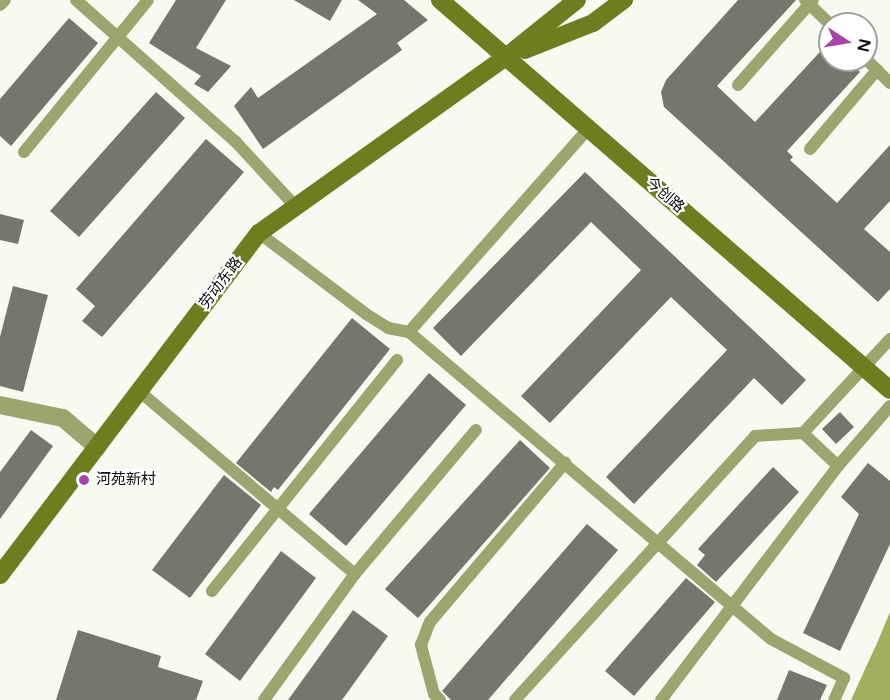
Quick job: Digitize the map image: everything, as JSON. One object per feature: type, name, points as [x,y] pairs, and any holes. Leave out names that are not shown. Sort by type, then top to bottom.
[{"type":"main road","name":"今创路","points":[[440,0],[890,390]]},
{"type":"main road","name":"劳动东路","points":[[0,575],[259,233],[294,205],[506,57],[577,0]]},
{"type":"main road","name":"劳动东路","points":[[506,57],[593,23],[624,0]]},
{"type":"street","points":[[0,405],[63,418],[97,447]]},
{"type":"lane","points":[[0,5],[5,0]]},
{"type":"lane","points":[[76,0],[235,141],[294,205]]},
{"type":"lane","points":[[24,152],[148,0]]},
{"type":"lane","points":[[738,85],[809,1]]},
{"type":"lane","points":[[878,71],[890,83]]},
{"type":"lane","points":[[810,149],[875,72]]},
{"type":"lane","points":[[409,332],[588,129]]},
{"type":"lane","points":[[259,233],[366,314],[388,328],[409,332],[771,639],[844,678],[834,700]]},
{"type":"lane","points":[[515,700],[657,540],[755,436],[803,433],[890,339]]},
{"type":"lane","points":[[212,591],[397,360]]},
{"type":"lane","points":[[139,392],[356,574]]},
{"type":"lane","points":[[662,700],[735,607],[838,466],[890,406]]},
{"type":"lane","points":[[264,700],[356,574],[476,430]]},
{"type":"lane","points":[[803,433],[838,466]]},
{"type":"lane","points":[[440,700],[434,694],[422,645],[430,622],[565,463]]},
{"type":"shaded area","points":[[890,612],[890,700],[851,700],[877,643]]},
{"type":"building","points":[[176,0],[226,0],[196,48],[231,66],[208,92],[194,84],[201,76],[149,43]]},
{"type":"building","points":[[294,0],[342,0],[330,21]]},
{"type":"building","points":[[358,0],[404,0],[428,20],[397,43],[402,50],[263,149],[234,106],[251,87],[258,98],[377,14]]},
{"type":"building","points":[[738,0],[796,0],[717,86],[755,122],[818,54],[818,72],[860,72],[787,151],[793,157],[790,160],[837,203],[890,145],[890,201],[864,229],[890,252],[890,289],[878,302],[664,107],[661,92],[666,80]]},
{"type":"building","points":[[69,18],[98,43],[11,146],[0,136],[0,99]]},
{"type":"building","points":[[156,92],[185,118],[79,237],[50,211]]},
{"type":"building","points":[[206,139],[244,172],[102,337],[82,321],[95,306],[76,289]]},
{"type":"building","points":[[585,172],[806,380],[782,405],[754,378],[634,504],[606,477],[727,350],[671,297],[550,423],[521,396],[641,270],[591,222],[461,356],[433,328]]},
{"type":"building","points":[[0,214],[24,220],[18,244],[0,240]]},
{"type":"building","points":[[13,286],[48,295],[23,392],[0,386],[0,337]]},
{"type":"building","points":[[352,318],[390,349],[278,490],[274,487],[271,492],[236,463]]},
{"type":"building","points":[[429,373],[466,405],[346,546],[309,514]]},
{"type":"building","points":[[840,412],[854,427],[836,444],[822,429]]},
{"type":"building","points":[[31,430],[53,446],[0,519],[0,472]]},
{"type":"building","points":[[520,440],[550,468],[418,618],[385,589]]},
{"type":"building","points":[[868,463],[890,481],[890,544],[840,651],[803,633],[859,514],[841,497]]},
{"type":"building","points":[[773,467],[799,492],[716,582],[697,565],[705,555],[698,549]]},
{"type":"building","points":[[224,475],[261,505],[190,598],[152,570]]},
{"type":"building","points":[[587,524],[618,550],[488,700],[451,700],[442,691]]},
{"type":"building","points":[[281,551],[316,578],[240,681],[205,654]]},
{"type":"building","points":[[686,578],[715,602],[634,696],[605,671]]},
{"type":"building","points":[[353,610],[388,636],[342,700],[288,700]]},
{"type":"building","points":[[78,630],[161,656],[158,667],[203,681],[196,700],[56,700]]},
{"type":"building","points":[[789,670],[827,685],[820,700],[777,700]]},
{"type":"place","name":"河苑新村","points":[[84,480]]}]
